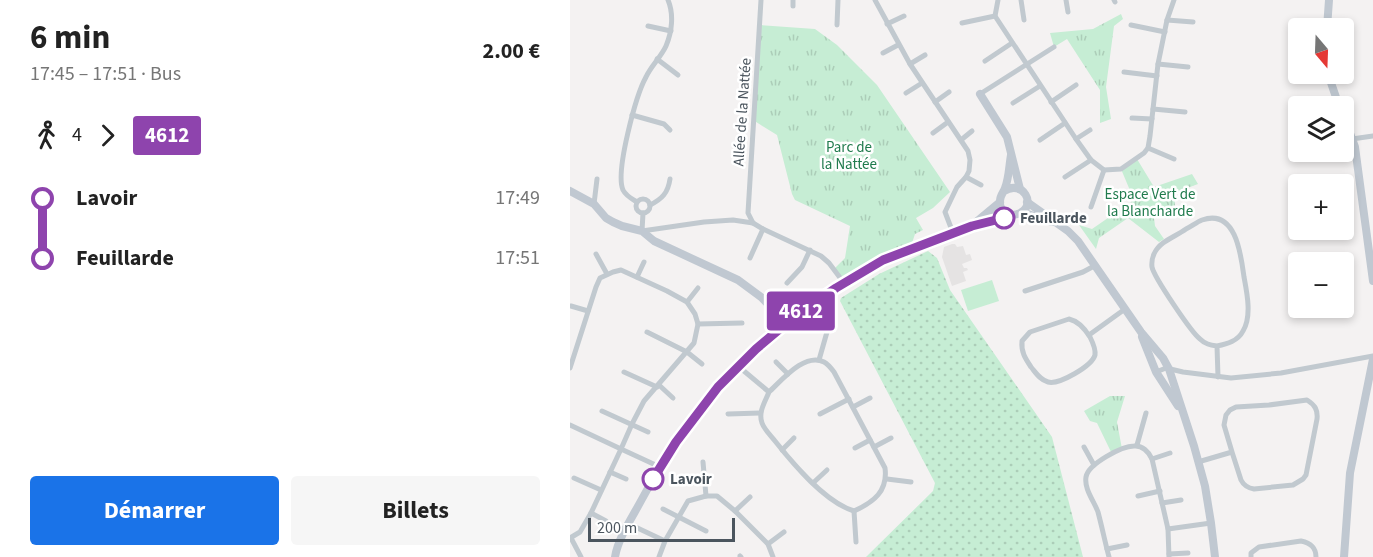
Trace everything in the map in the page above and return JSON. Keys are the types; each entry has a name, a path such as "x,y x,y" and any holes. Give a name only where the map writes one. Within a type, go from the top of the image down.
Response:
{"street":[{"path":"637,202 623,190 621,181 624,158 632,115 639,93 646,76 666,46 671,31 668,0"},
{"name":"Allée de la Nattée","path":"753,224 748,213 748,206 761,0"},
{"path":"837,25 838,0"},
{"path":"875,0 898,45 968,151 969,171 945,212 953,233"},
{"path":"998,0 995,16 1076,139 1091,160 1104,170 1122,169 1148,148 1158,64 1173,0"},
{"path":"1021,0 1023,20"},
{"path":"1066,0 1068,12"},
{"path":"1328,18 1329,0"},
{"path":"887,24 904,15"},
{"path":"962,23 995,16"},
{"path":"1167,20 1192,22"},
{"path":"1131,25 1165,32"},
{"path":"648,26 671,31"},
{"path":"986,61 1012,43"},
{"path":"883,53 898,45"},
{"path":"1020,189 1007,137 980,94 1054,47"},
{"path":"910,64 925,55"},
{"path":"657,59 678,75"},
{"path":"1158,64 1188,67"},
{"path":"1124,72 1156,76"},
{"path":"906,93 922,83"},
{"path":"1051,102 1076,85"},
{"path":"1013,103 1040,86"},
{"path":"935,102 949,92"},
{"path":"1153,109 1185,112"},
{"path":"632,115 664,124 670,130"},
{"path":"1132,118 1152,119"},
{"path":"933,133 948,122"},
{"path":"1040,140 1065,123"},
{"path":"1076,139 1090,130"},
{"path":"961,140 972,131"},
{"path":"1354,139 1373,136"},
{"path":"1354,144 1373,280"},
{"path":"1148,148 1174,159"},
{"path":"1004,191 1012,187 1026,194 1027,206 1022,212 1014,215 1006,213 1001,206 1011,155"},
{"path":"1065,177 1091,160"},
{"path":"1091,207 1104,170"},
{"path":"966,177 981,185"},
{"path":"594,204 597,179"},
{"path":"643,213 664,195 669,188 670,179"},
{"path":"570,191 594,204 613,222 642,231 733,220 753,224 821,256 844,283"},
{"path":"637,202 645,199 650,205"},
{"path":"637,202 637,209 643,213"},
{"path":"1027,202 1061,225 1078,241 1096,265 1140,333 1156,372 1183,412"},
{"path":"615,557 616,550 629,524 676,442 708,399 738,366 785,323 812,303 883,260 972,226 1001,206"},
{"path":"1022,212 1061,225"},
{"path":"642,231 643,213"},
{"path":"1210,219 1224,222 1236,238 1242,263 1247,308 1247,321 1241,334 1234,340 1217,346 1204,343 1198,338 1157,278 1152,264 1153,257 1162,244 1198,222 1210,219"},
{"path":"750,258 763,229"},
{"path":"642,231 654,241 738,280 761,297 785,323"},
{"path":"787,283 802,267 810,250"},
{"path":"596,254 608,274"},
{"path":"637,277 644,262"},
{"path":"1025,291 1083,272 1096,265"},
{"path":"570,369 572,355 600,278 608,274 621,270 637,277 687,302 695,314 698,324 694,343 645,401 591,513 580,532 570,538 581,557"},
{"path":"687,302 698,288"},
{"path":"571,306 588,311"},
{"path":"1089,335 1125,309"},
{"path":"1064,320 1075,320 1089,335 1095,352 1093,360 1057,382 1042,380 1023,354 1022,341 1030,332 1064,320"},
{"path":"698,324 742,323"},
{"path":"819,360 829,326"},
{"path":"647,332 687,352 702,364"},
{"path":"1140,333 1163,358 1169,369 1205,486 1215,557"},
{"path":"1217,346 1218,377"},
{"path":"1156,372 1166,368 1231,378 1281,373 1373,358 1350,473 1344,557"},
{"path":"811,359 819,360 826,362 834,372 885,468 887,479 883,490 867,505 854,511 843,508 800,471 762,425 760,413 769,392 796,366 811,359"},
{"path":"776,362 788,374"},
{"path":"738,366 769,392"},
{"path":"624,372 658,386 673,398"},
{"path":"1173,381 1183,372"},
{"path":"853,407 870,398"},
{"path":"820,414 849,399"},
{"path":"1301,399 1307,400 1316,408 1317,419 1306,475 1299,483 1249,488 1241,480 1232,452 1224,425 1226,415 1230,410 1236,407 1269,405 1301,399"},
{"path":"602,411 648,432"},
{"path":"728,414 760,413"},
{"path":"1137,446 1146,413"},
{"path":"570,424 660,467"},
{"path":"782,450 794,438"},
{"path":"874,447 891,438"},
{"path":"855,448 870,440"},
{"path":"1109,557 1098,512 1086,482 1087,472 1094,465 1118,451 1137,446 1145,450 1152,459 1168,529 1169,555 1188,553"},
{"path":"1084,447 1094,465"},
{"path":"1198,462 1232,452"},
{"path":"1152,459 1170,453"},
{"path":"703,462 706,496"},
{"path":"813,483 827,470"},
{"path":"610,472 626,479"},
{"path":"574,478 601,490"},
{"path":"887,479 911,482"},
{"path":"1138,496 1160,491"},
{"path":"659,557 665,541 688,501 706,496 717,496 768,544 774,557"},
{"path":"735,511 750,497"},
{"path":"1162,503 1181,500"},
{"path":"663,509 706,531"},
{"path":"854,511 856,542"},
{"path":"591,513 606,520"},
{"path":"1168,529 1211,523"},
{"path":"629,524 665,541"},
{"path":"768,544 783,532"},
{"path":"1251,557 1255,549 1259,547 1301,541 1312,545 1316,557"},
{"path":"1107,549 1127,545"}],"shaded area":[{"path":"952,244 957,247 963,246 966,255 970,254 972,260 962,264 968,270 963,272 966,281 952,286 942,257 944,247"}],"green space":[{"path":"1121,14 1123,19 1114,26 1106,87 1111,119 1100,123 1100,90 1067,39 1054,47 1050,33 1093,29"},
{"name":"Parc de la Nattée","path":"760,25 815,29 837,45 877,85 950,192 933,208 916,218 923,230 915,234 910,249 844,283 834,269 845,258 850,226 795,200 777,135 753,120"},
{"name":"Espace Vert de la Blancharde","path":"1137,159 1154,187 1192,174 1198,184 1174,193 1176,217 1154,218 1155,226 1164,239 1159,242 1128,218 1099,238 1096,249 1079,225 1092,229 1134,200 1121,169"},
{"path":"928,251 937,258 950,290 1052,437 1083,557 866,557 933,491 935,483 840,301 841,298 879,274"},
{"path":"992,280 999,301 968,311 961,290"},
{"path":"1110,396 1125,396 1117,422 1122,449 1112,454 1097,423 1090,421 1084,411"}],"bus line":[{"name":"4612","path":"653,479 676,442 718,387 756,349 795,316 883,260 972,226 1004,218"}],"place":[{"name":"Feuillarde","path":"1004,218"},
{"name":"Lavoir","path":"653,479"}]}
